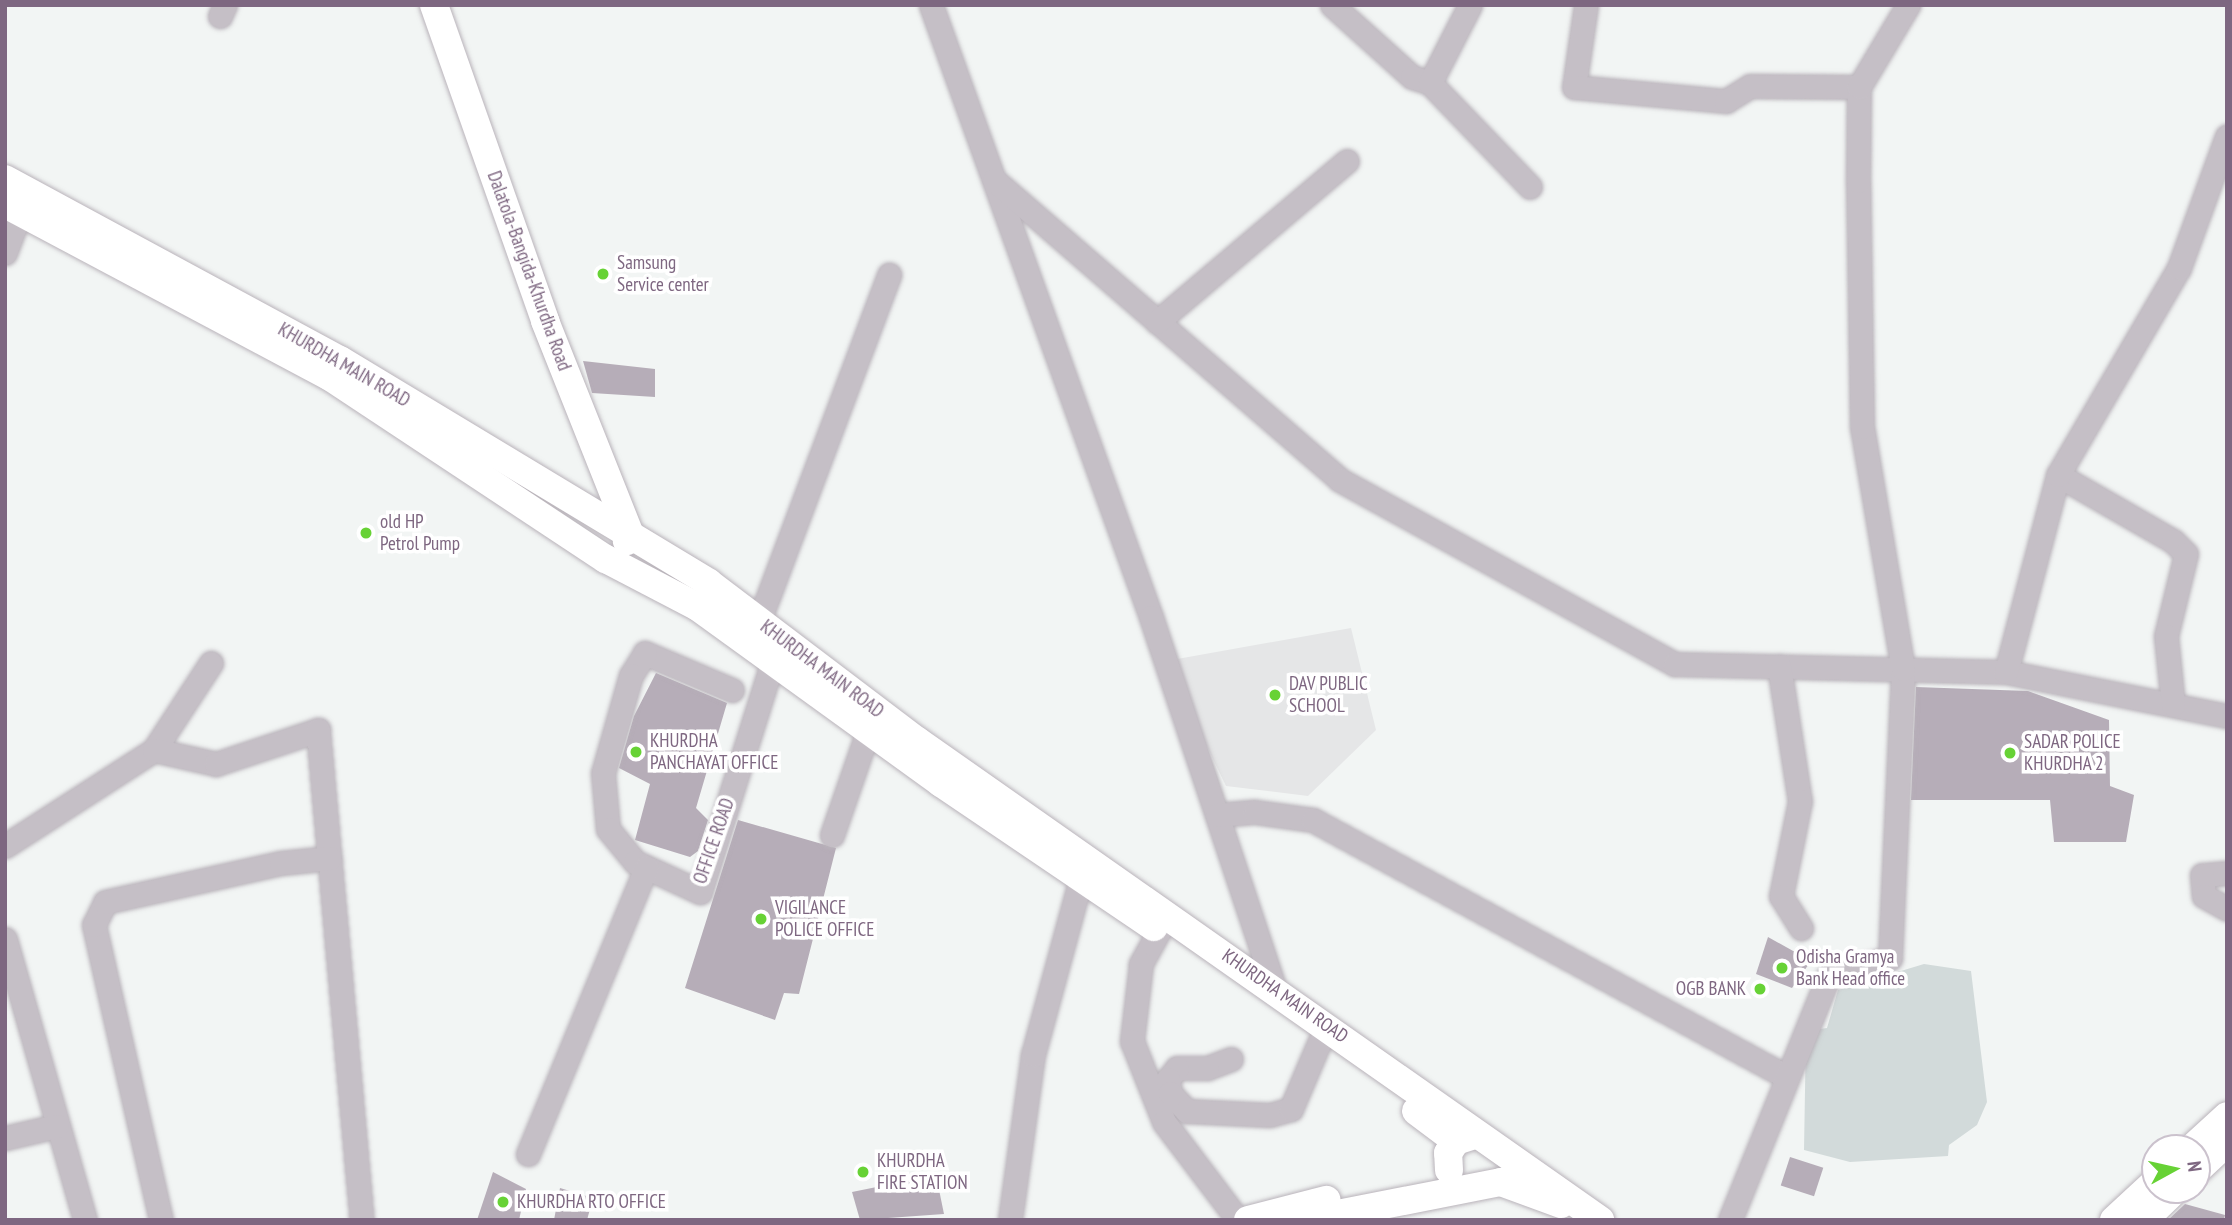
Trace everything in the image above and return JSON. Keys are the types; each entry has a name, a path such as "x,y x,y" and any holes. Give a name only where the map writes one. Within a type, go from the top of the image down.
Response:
{"main road":[{"name":"Dalatola-Bangida-Khurdha Road","path":"434,5 545,321 630,535"},
{"name":"KHURDHA MAIN ROAD","path":"5,179 340,360 630,535 759,621 928,748 1275,989 1482,1143"},
{"name":"KHURDHA MAIN ROAD","path":"13,208 330,376 616,565 698,607 868,731 1320,1043 1597,1218"},
{"path":"616,565 630,535"},
{"path":"2207,1134 2227,1116"},
{"path":"2211,1157 2227,1142"},
{"path":"1458,1177 1448,1153 1482,1143 1501,1182"},
{"path":"1307,1220 1458,1177"},
{"path":"1248,1220 1458,1177 1501,1182 1597,1218"},
{"path":"2114,1220 2141,1195"},
{"path":"2144,1220 2161,1204"}],"street":[{"path":"931,5 1217,815 1275,989"},
{"path":"1332,5 1412,77 1430,83 1530,187"},
{"path":"1430,83 1470,5"},
{"path":"1586,5 1574,87 1726,101 1750,86 1860,87"},
{"path":"1730,1220 1828,977 1889,958 1903,669 1862,427 1860,87 1908,5"},
{"path":"2006,671 2058,475 2179,268 2227,136"},
{"path":"1157,321 1347,161"},
{"path":"993,180 1340,480 1675,664 2006,671 2227,716"},
{"path":"5,253 13,208"},
{"path":"759,621 889,275"},
{"path":"2058,475 2173,541 2186,555 2166,636 2173,705"},
{"name":"OFFICE ROAD","path":"732,690 645,653 631,675 603,774 608,829 635,862 700,892 773,662"},
{"path":"5,846 154,750 211,663"},
{"path":"1779,666 1800,801 1782,896 1801,928"},
{"path":"154,750 216,764 318,730 362,1220"},
{"path":"832,835 868,731"},
{"path":"1217,815 1255,813 1313,820 1787,1077"},
{"path":"161,1220 94,925 105,902 281,863 330,858"},
{"path":"528,1154 646,867"},
{"path":"2227,873 2202,874 2204,896 2227,909"},
{"path":"1010,1220 1033,1055 1081,878"},
{"path":"1159,931 1141,964 1132,1041 1164,1122 1238,1220"},
{"path":"5,939 10,972 85,1220"},
{"path":"1231,1059 1208,1068 1177,1068 1168,1079 1170,1093 1187,1111 1270,1115 1291,1109 1320,1043"},
{"path":"5,1138 57,1126"}],"shaded area":[{"name":"DAV PUBLIC SCHOOL","path":"1351,628 1376,730 1308,796 1226,786 1166,661"},
{"path":"1924,964 1971,971 1987,1102 1977,1125 1949,1145 1948,1156 1850,1162 1804,1150 1806,1031 1827,1028 1838,990"}],"building":[{"path":"583,361 655,369 655,397 592,393"},
{"path":"656,673 727,703 696,808 708,820 698,851 690,857 635,840 650,784 619,768 634,716"},
{"name":"SADAR POLICE KHURDHA 2","path":"1916,687 2028,691 2109,720 2110,786 2134,795 2126,842 2054,842 2050,800 1911,800"},
{"name":"VIGILANCE POLICE OFFICE","path":"738,820 836,848 799,994 784,993 775,1020 685,988"},
{"name":"Odisha Gramya Bank Head office","path":"1768,937 1811,961 1792,988 1756,974"},
{"path":"1790,1157 1823,1168 1814,1196 1781,1186"},
{"name":"KHURDHA RTO OFFICE","path":"493,1172 526,1189 519,1220 477,1220"},
{"path":"936,1175 944,1214 860,1220 852,1192"},
{"name":"KHURDHA RTO OFFICE","path":"560,1188 593,1198 587,1220 554,1220"},
{"path":"2185,1204 2225,1215 2224,1220 2168,1220"}],"place":[{"name":"Samsung Service center","path":"603,274"},
{"name":"old HP Petrol Pump","path":"366,533"},
{"name":"DAV PUBLIC SCHOOL","path":"1275,695"},
{"name":"KHURDHA PANCHAYAT OFFICE","path":"636,752"},
{"name":"SADAR POLICE KHURDHA 2","path":"2010,753"},
{"name":"VIGILANCE POLICE OFFICE","path":"761,919"},
{"name":"Odisha Gramya Bank Head office","path":"1782,968"},
{"name":"OGB BANK","path":"1760,989"},
{"name":"KHURDHA FIRE STATION","path":"863,1172"},
{"name":"KHURDHA RTO OFFICE","path":"503,1202"}]}
